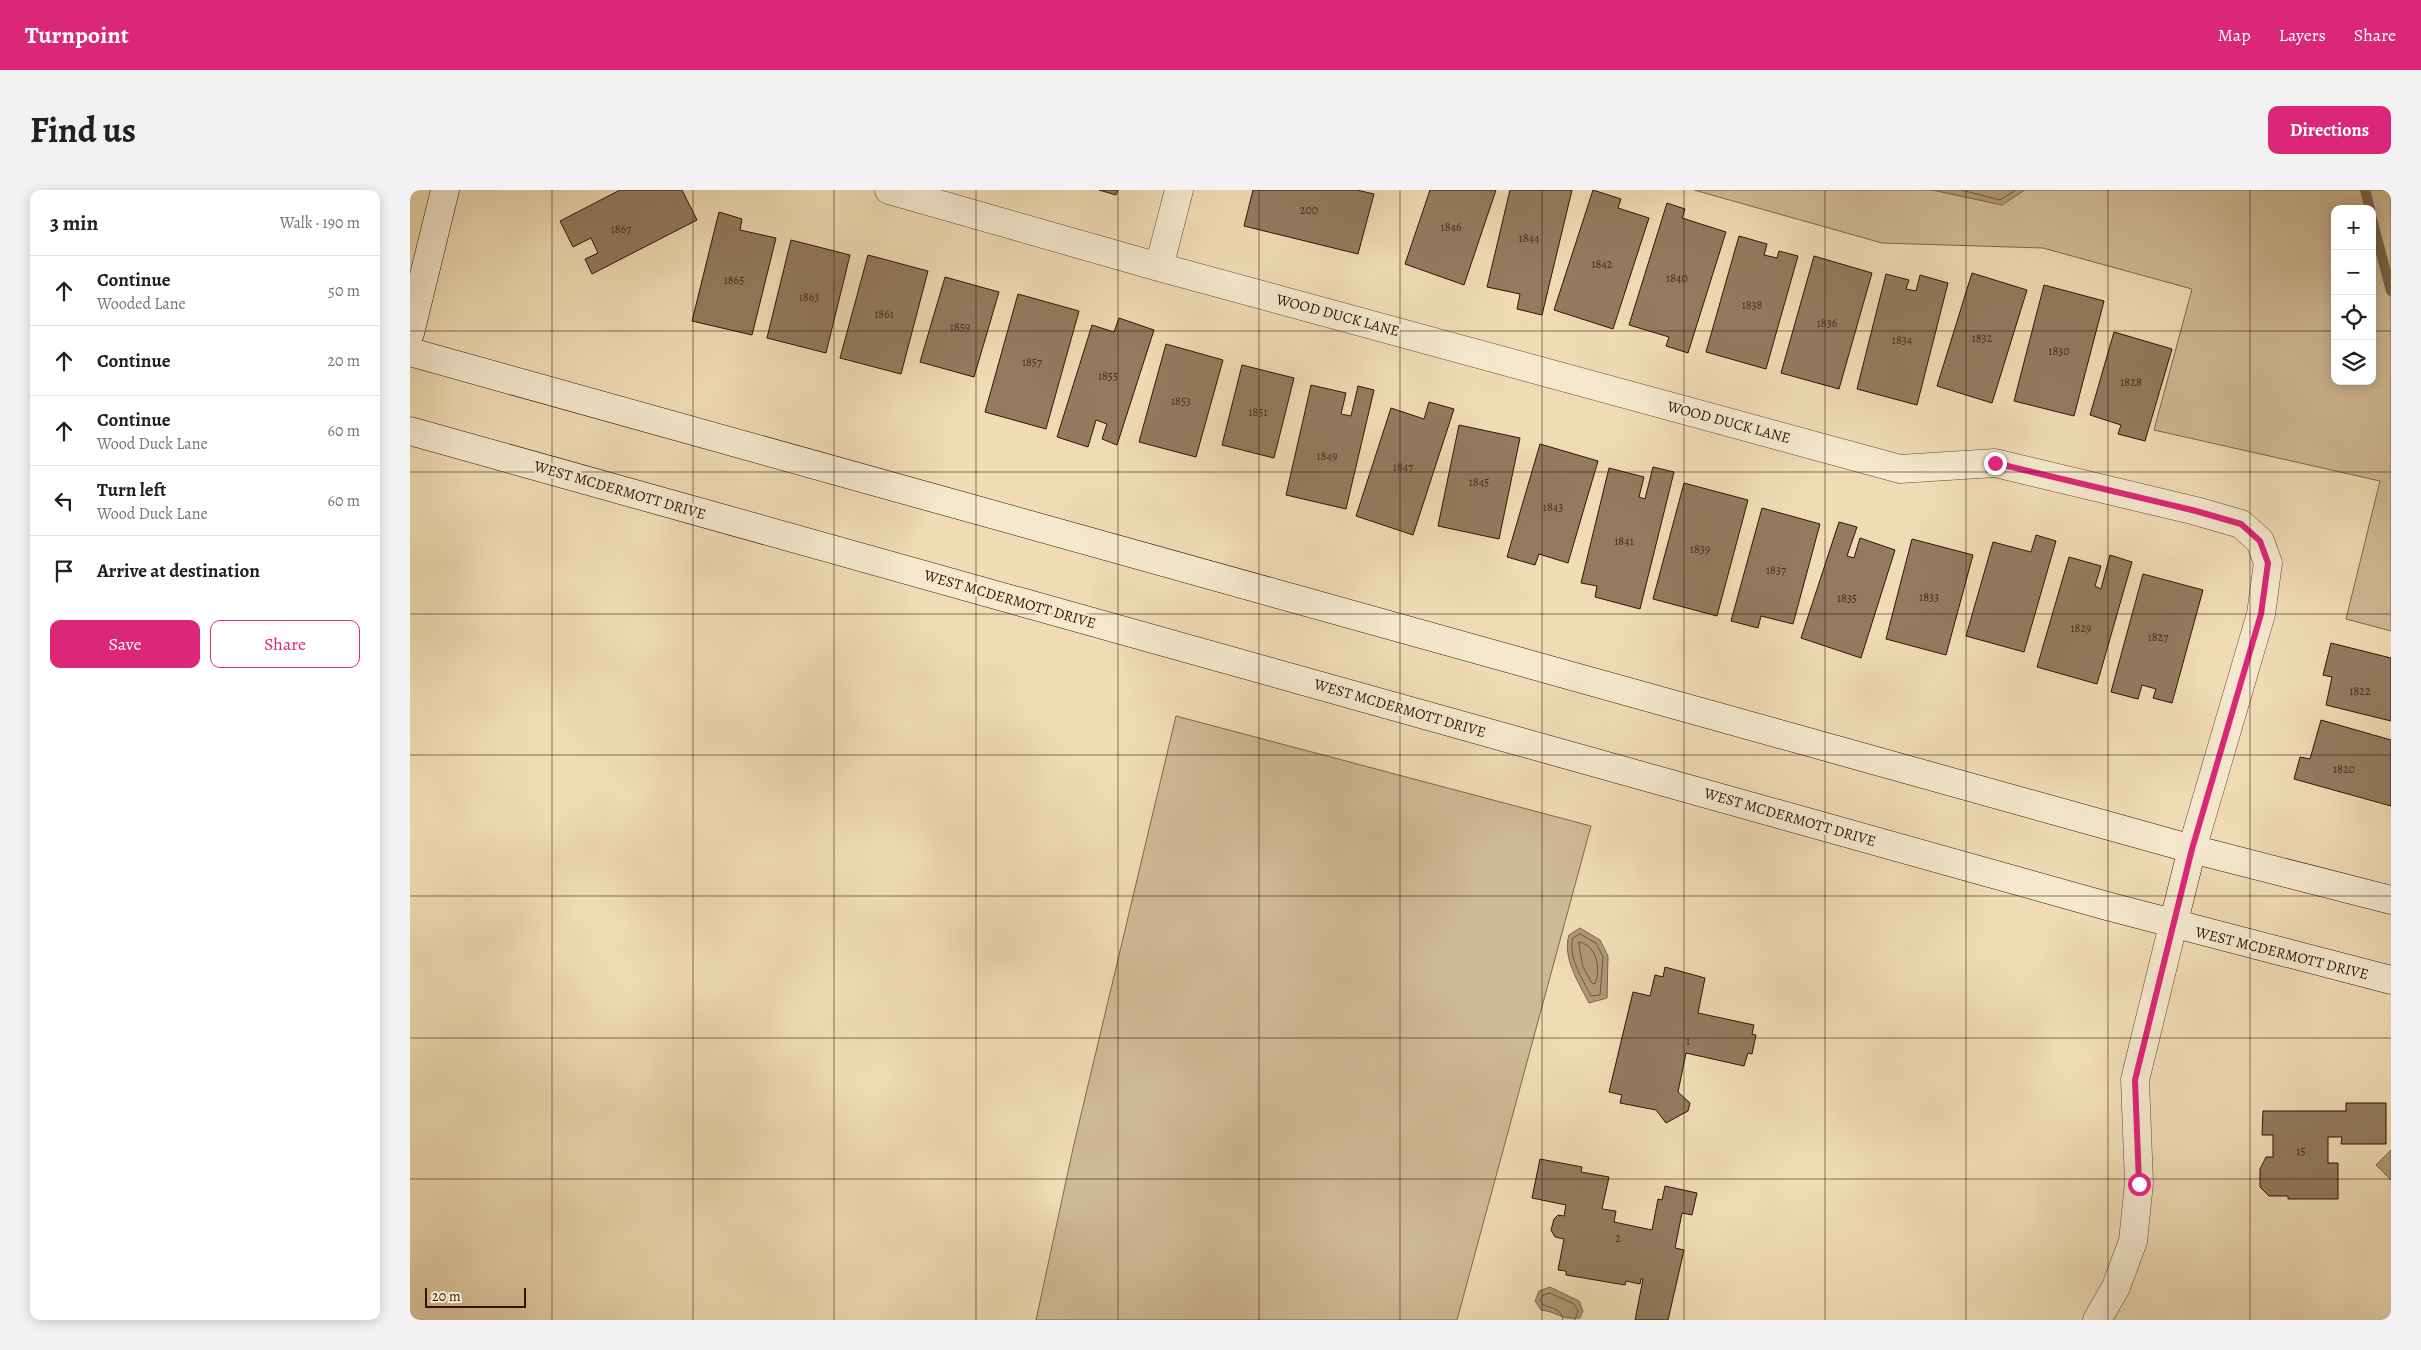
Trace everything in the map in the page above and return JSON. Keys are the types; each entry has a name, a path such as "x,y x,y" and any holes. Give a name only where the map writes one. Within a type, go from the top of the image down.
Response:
{"main road":[{"path":"410,333 445,190"},
{"name":"WOOD DUCK LANE","path":"889,190 1900,469 1995,463 2196,511 2241,524 2260,541 2268,563 2261,614 2192,849 2135,1080 2139,1184 2134,1241 2116,1287 2097,1320"},
{"path":"1159,266 1180,190"},
{"path":"410,352 2192,849 2391,900"},
{"name":"WEST MCDERMOTT DRIVE","path":"410,431 2173,925 2391,980"}],"shaded area":[{"path":"1694,190 2391,190 2391,631 2346,619 2380,481 2154,430 2192,289 2043,248 1882,243"},
{"path":"1176,716 1591,826 1457,1320 1036,1320 1074,1144"}],"water":[{"path":"1932,190 2025,190 2002,205"},
{"path":"1580,928 1600,940 1608,956 1607,998 1589,1003 1576,979 1568,953 1569,935"},
{"path":"2391,1150 2391,1180 2376,1165"},
{"path":"1550,1287 1579,1301 1583,1311 1580,1318 1563,1317 1541,1310 1535,1301 1539,1291"}],"building":[{"path":"620,190 682,190 697,220 592,274 585,259 598,253 591,238 573,247 560,221"},
{"path":"1099,190 1118,190 1116,195"},
{"path":"1253,190 1357,190 1374,194 1358,254 1244,226"},
{"path":"1430,190 1496,190 1464,285 1405,264"},
{"path":"1510,190 1572,190 1542,315 1517,309 1520,294 1487,287"},
{"path":"1593,190 1621,199 1618,208 1649,218 1613,329 1554,310"},
{"path":"1667,203 1685,209 1682,218 1726,232 1688,353 1666,346 1669,337 1629,325"},
{"path":"719,212 742,219 740,230 776,238 752,335 692,321"},
{"path":"1739,236 1767,244 1764,255 1777,258 1779,251 1798,256 1766,369 1706,352"},
{"path":"791,240 850,255 826,353 767,338"},
{"path":"868,255 928,271 901,374 840,358"},
{"path":"1814,256 1872,273 1839,389 1781,373"},
{"path":"1972,273 2027,290 1992,403 1937,386"},
{"path":"1886,274 1909,280 1906,289 1916,291 1920,275 1948,283 1917,405 1857,389"},
{"path":"945,277 999,292 974,377 920,362"},
{"path":"2044,285 2104,301 2074,416 2014,401"},
{"path":"1018,294 1079,311 1046,429 985,412"},
{"path":"1119,318 1154,330 1117,445 1102,439 1107,424 1096,420 1088,447 1057,437 1092,325 1114,332"},
{"path":"2114,332 2172,349 2145,441 2118,434 2121,425 2090,415"},
{"path":"1166,344 1223,360 1196,457 1139,442"},
{"path":"1242,365 1294,378 1274,458 1222,445"},
{"path":"1311,385 1346,393 1341,414 1351,416 1358,386 1374,390 1346,509 1286,495"},
{"path":"1429,402 1454,409 1413,535 1356,516 1391,408 1424,419"},
{"path":"1459,425 1520,438 1499,539 1438,526"},
{"path":"1540,444 1598,461 1568,563 1539,554 1535,565 1507,557"},
{"path":"1653,467 1674,472 1640,609 1595,597 1597,586 1581,583 1609,468 1644,477 1639,497 1645,499"},
{"path":"1684,483 1748,500 1717,616 1653,599"},
{"path":"1762,508 1820,524 1793,624 1761,616 1758,628 1731,621"},
{"path":"1839,522 1857,527 1847,556 1854,558 1860,538 1895,550 1861,658 1801,638"},
{"path":"2036,535 2056,541 2024,652 1966,636 1993,542 2031,552"},
{"path":"1912,539 1973,555 1946,655 1886,639"},
{"path":"2110,555 2132,562 2097,684 2037,667 2069,557 2101,566 2095,586 2101,589"},
{"path":"2143,574 2203,590 2172,703 2153,698 2156,689 2142,685 2138,699 2111,692"},
{"path":"2331,643 2391,658 2391,721 2326,705 2332,677 2323,675"},
{"path":"2321,720 2391,740 2391,806 2294,779 2300,757 2310,759"},
{"path":"1665,967 1705,978 1698,1013 1754,1025 1752,1034 1756,1035 1752,1054 1748,1053 1744,1066 1686,1053 1678,1092 1690,1103 1688,1111 1666,1123 1656,1110 1620,1103 1622,1095 1609,1092 1633,992 1650,996 1655,975 1663,977"},
{"path":"2346,1103 2386,1103 2386,1144 2341,1144 2342,1137 2328,1137 2328,1163 2338,1163 2338,1199 2288,1199 2288,1196 2269,1196 2260,1187 2260,1169 2266,1157 2273,1157 2273,1135 2262,1135 2263,1111 2346,1111"},
{"path":"1540,1159 1582,1167 1581,1172 1609,1177 1602,1209 1616,1211 1614,1222 1652,1230 1658,1199 1662,1200 1665,1186 1697,1193 1692,1215 1682,1213 1675,1248 1684,1250 1668,1320 1635,1320 1643,1279 1641,1279 1640,1284 1626,1281 1625,1285 1566,1275 1566,1271 1558,1270 1564,1239 1555,1237 1551,1230 1554,1219 1558,1215 1564,1216 1566,1205 1532,1198"}],"waterway":[{"path":"2365,190 2369,205"},
{"path":"2376,234 2391,291"}],"route":[{"path":"1995,463 2196,511 2241,524 2260,541 2268,563 2261,614 2206,797 2135,1080 2139,1184"}]}
